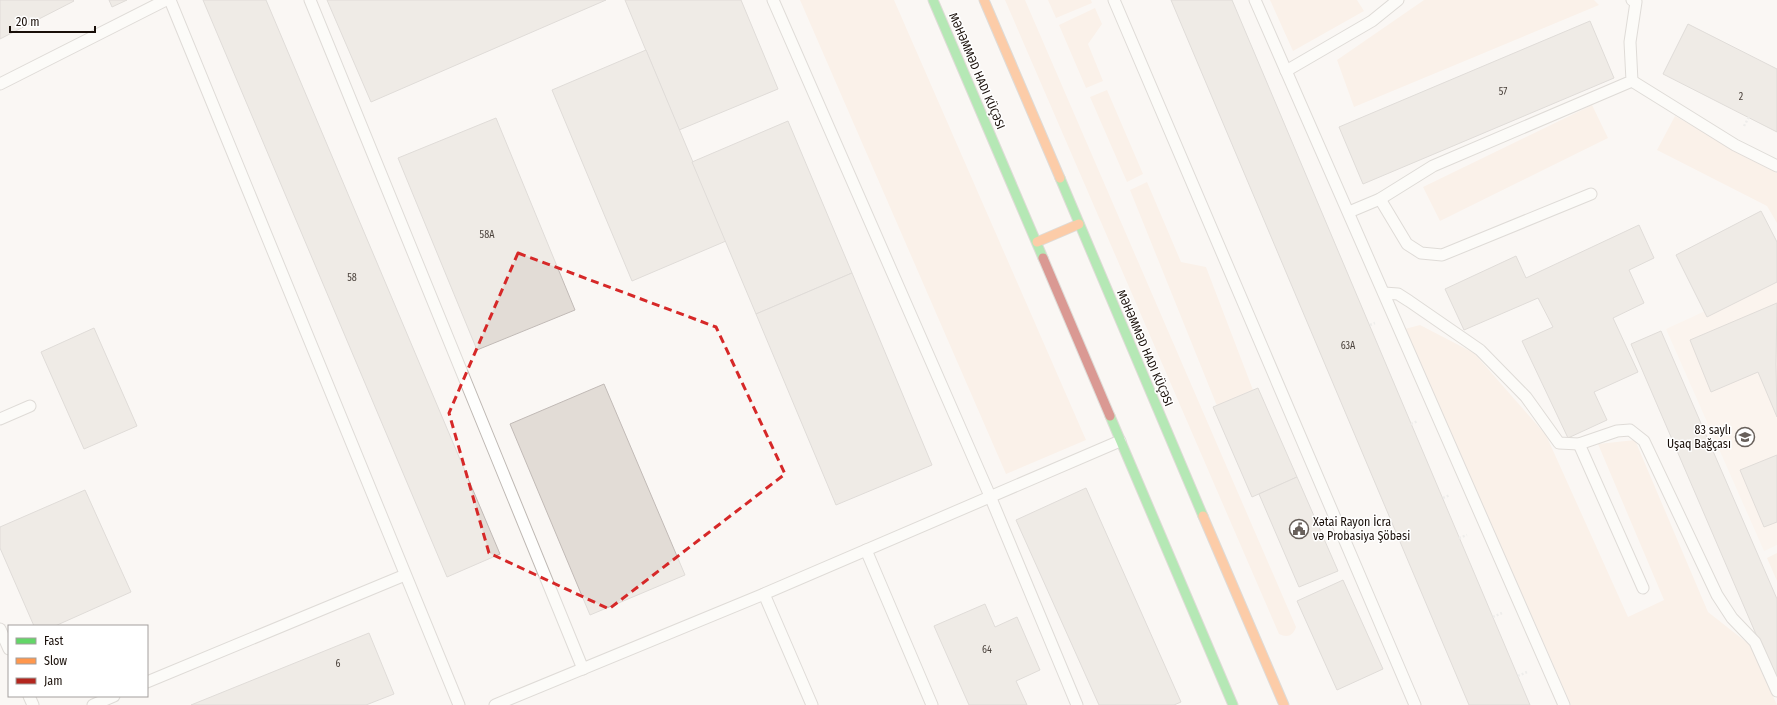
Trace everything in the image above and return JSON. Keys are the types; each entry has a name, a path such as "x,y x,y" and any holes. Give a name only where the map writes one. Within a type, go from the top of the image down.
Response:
{"street":[{"name":"MƏHƏMMƏD HADI KÜÇƏSI","path":"933,0 1037,242 1232,705"},
{"name":"MƏHƏMMƏD HADI KÜÇƏSI","path":"984,0 1284,705"},
{"path":"1037,242 1079,224"}],"lane":[{"path":"0,84 166,0"},
{"path":"170,0 459,705"},
{"path":"310,0 583,669"},
{"path":"774,0 990,496 1077,705"},
{"path":"1114,0 1414,705"},
{"path":"1255,0 1564,705"},
{"path":"1286,71 1372,21 1398,0"},
{"path":"1632,0 1636,2 1630,42 1632,81"},
{"path":"1349,212 1380,199 1433,166 1632,81"},
{"path":"1632,81 1735,144 1777,166"},
{"path":"1380,199 1407,244 1421,253 1442,255 1592,194"},
{"path":"1384,293 1398,294 1480,350 1526,397 1559,443 1579,444 1617,431 1630,430 1644,440 1717,594 1732,618 1755,642 1777,691"},
{"path":"0,419 30,406"},
{"path":"495,705 764,594 1120,441"},
{"path":"1579,444 1643,588"},
{"path":"866,550 932,705"},
{"path":"148,682 405,575"},
{"path":"764,594 812,705"},
{"path":"0,629 5,646"},
{"path":"93,705 112,697"}],"highlighted area":[{"path":"518,253 716,327 785,474 609,609 489,553 449,413"}],"shaded area":[{"path":"800,0 894,0 1086,440 1006,474"},
{"path":"1005,0 1025,0 1296,627 1291,634 1287,636 1279,634"},
{"path":"1048,0 1091,0 1092,3 1056,18"},
{"path":"1270,0 1357,0 1364,11 1293,51"},
{"path":"1424,0 1594,0 1599,5 1354,107 1337,60"},
{"path":"1095,8 1102,24 1088,44 1103,81 1086,88 1059,25"},
{"path":"1107,90 1143,174 1127,182 1090,97"},
{"path":"1592,105 1608,138 1440,221 1423,187"},
{"path":"1675,116 1777,173 1777,223 1767,206 1657,150"},
{"path":"1147,182 1181,262 1206,267 1253,390 1217,406 1130,190"},
{"name":"83 saylı Uşaq Bağçası","path":"1777,278 1777,545 1764,551 1666,329"},
{"path":"1420,325 1474,353 1546,435 1628,617 1664,600 1598,444 1635,440 1708,612 1750,645 1777,705 1571,705 1405,329"},
{"path":"1777,553 1777,581 1767,558"}],"building":[{"path":"0,0 73,0 74,1 0,39"},
{"path":"109,0 127,0 112,7"},
{"path":"203,0 266,0 500,554 447,577"},
{"path":"327,0 606,0 371,102"},
{"path":"625,0 741,0 778,89 679,130"},
{"path":"1171,0 1232,0 1530,705 1469,705"},
{"path":"1590,21 1614,78 1363,184 1339,127"},
{"path":"1688,24 1777,69 1777,132 1663,74"},
{"path":"646,50 726,241 632,281 552,90"},
{"path":"496,118 575,310 477,350 398,158"},
{"path":"788,121 852,273 756,314 692,162"},
{"path":"1761,211 1777,242 1777,282 1707,317 1676,255"},
{"path":"1639,225 1654,258 1629,270 1644,303 1613,318 1638,372 1594,392 1607,420 1568,438 1522,341 1553,327 1538,298 1464,330 1445,289 1516,256 1526,278"},
{"path":"852,273 932,465 836,505 756,314"},
{"path":"1777,303 1777,417 1758,372 1711,392 1690,340"},
{"path":"94,328 137,426 84,449 41,352"},
{"path":"1661,331 1777,599 1777,683 1631,344"},
{"path":"604,384 685,575 590,615 510,424"},
{"path":"1258,388 1297,477 1252,497 1213,407"},
{"path":"1777,455 1777,522 1764,527 1740,470"},
{"path":"1297,477 1338,571 1299,587 1259,494"},
{"path":"1086,488 1181,702 1174,705 1099,705 1016,520"},
{"path":"85,490 131,592 57,625 34,625 0,548 0,527"},
{"path":"1343,580 1383,669 1337,690 1297,601"},
{"path":"985,604 995,627 1017,617 1040,670 1016,681 1027,705 969,705 934,626"},
{"path":"369,633 394,694 366,705 191,705"}],"traffic: fast":[{"path":"933,0 1043,258"},
{"path":"1060,178 1203,516"},
{"path":"1110,416 1233,705"}],"traffic: slow":[{"path":"984,0 1060,178"},
{"path":"1037,242 1079,224"},
{"path":"1203,516 1284,705"}],"traffic: jam":[{"path":"1043,258 1110,416"}],"place":[{"name":"83 saylı Uşaq Bağçası","path":"1745,437"},
{"name":"Xətai Rayon İcra və Probasiya Şöbəsi","path":"1299,529"}]}
